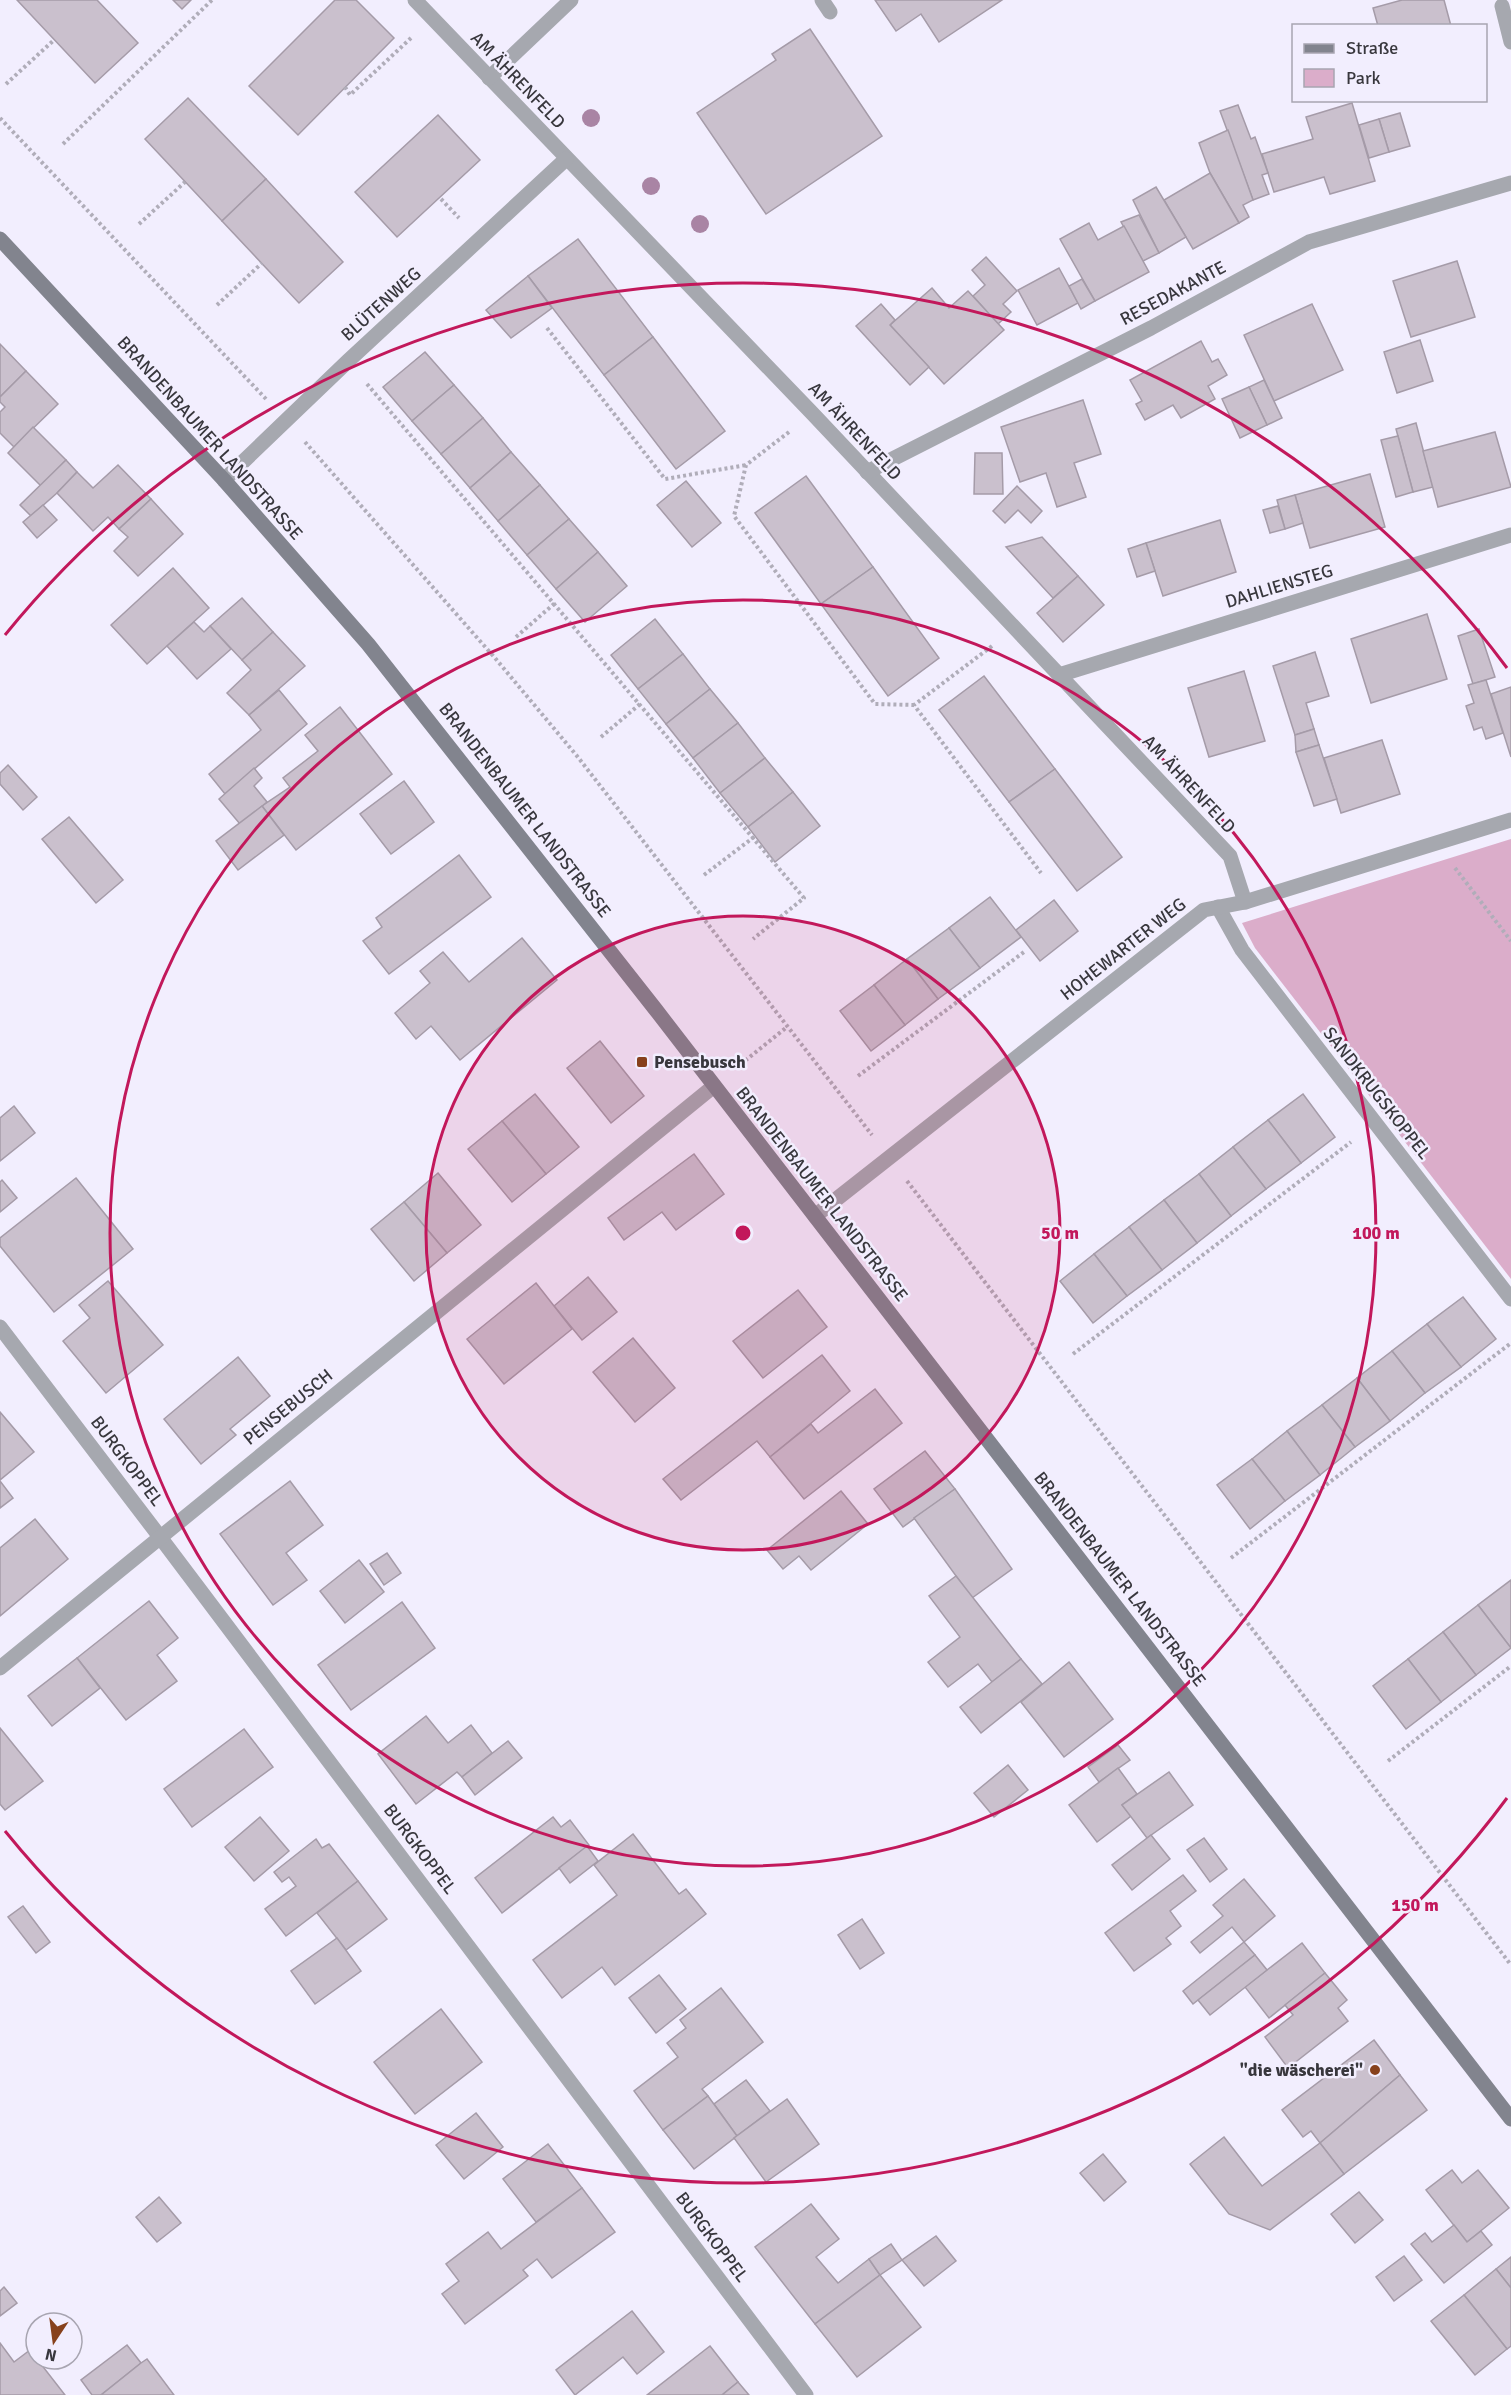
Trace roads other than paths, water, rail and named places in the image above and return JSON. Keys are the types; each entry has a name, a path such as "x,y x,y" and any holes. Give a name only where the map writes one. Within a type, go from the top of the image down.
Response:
{"main road":[{"name":"BRANDENBAUMER LANDSTRASSE","path":"0,239 224,480 368,644 613,955 1511,2119"}],"street":[{"name":"AM ÄHRENFELD","path":"415,0 812,413 1230,855 1245,902"},
{"path":"489,78 571,0"},
{"path":"1502,6 1511,42"},
{"name":"BLÜTENWEG","path":"224,480 348,361 566,159"},
{"name":"RESEDAKANTE","path":"867,472 1151,328 1309,242 1511,183"},
{"name":"DAHLIENSTEG","path":"1059,675 1511,534"},
{"name":"HOHEWARTER WEG","path":"815,1216 1204,910 1245,902 1511,820"},
{"name":"SANDKRUGSKOPPEL","path":"1218,907 1242,950 1511,1299"},
{"name":"PENSEBUSCH","path":"0,1668 714,1086"},
{"name":"BURGKOPPEL","path":"0,1327 806,2395"}],"place":[{"name":"Pensebusch","path":"642,1062"},
{"name":"\"die wäscherei\"","path":"1375,2070"}]}
